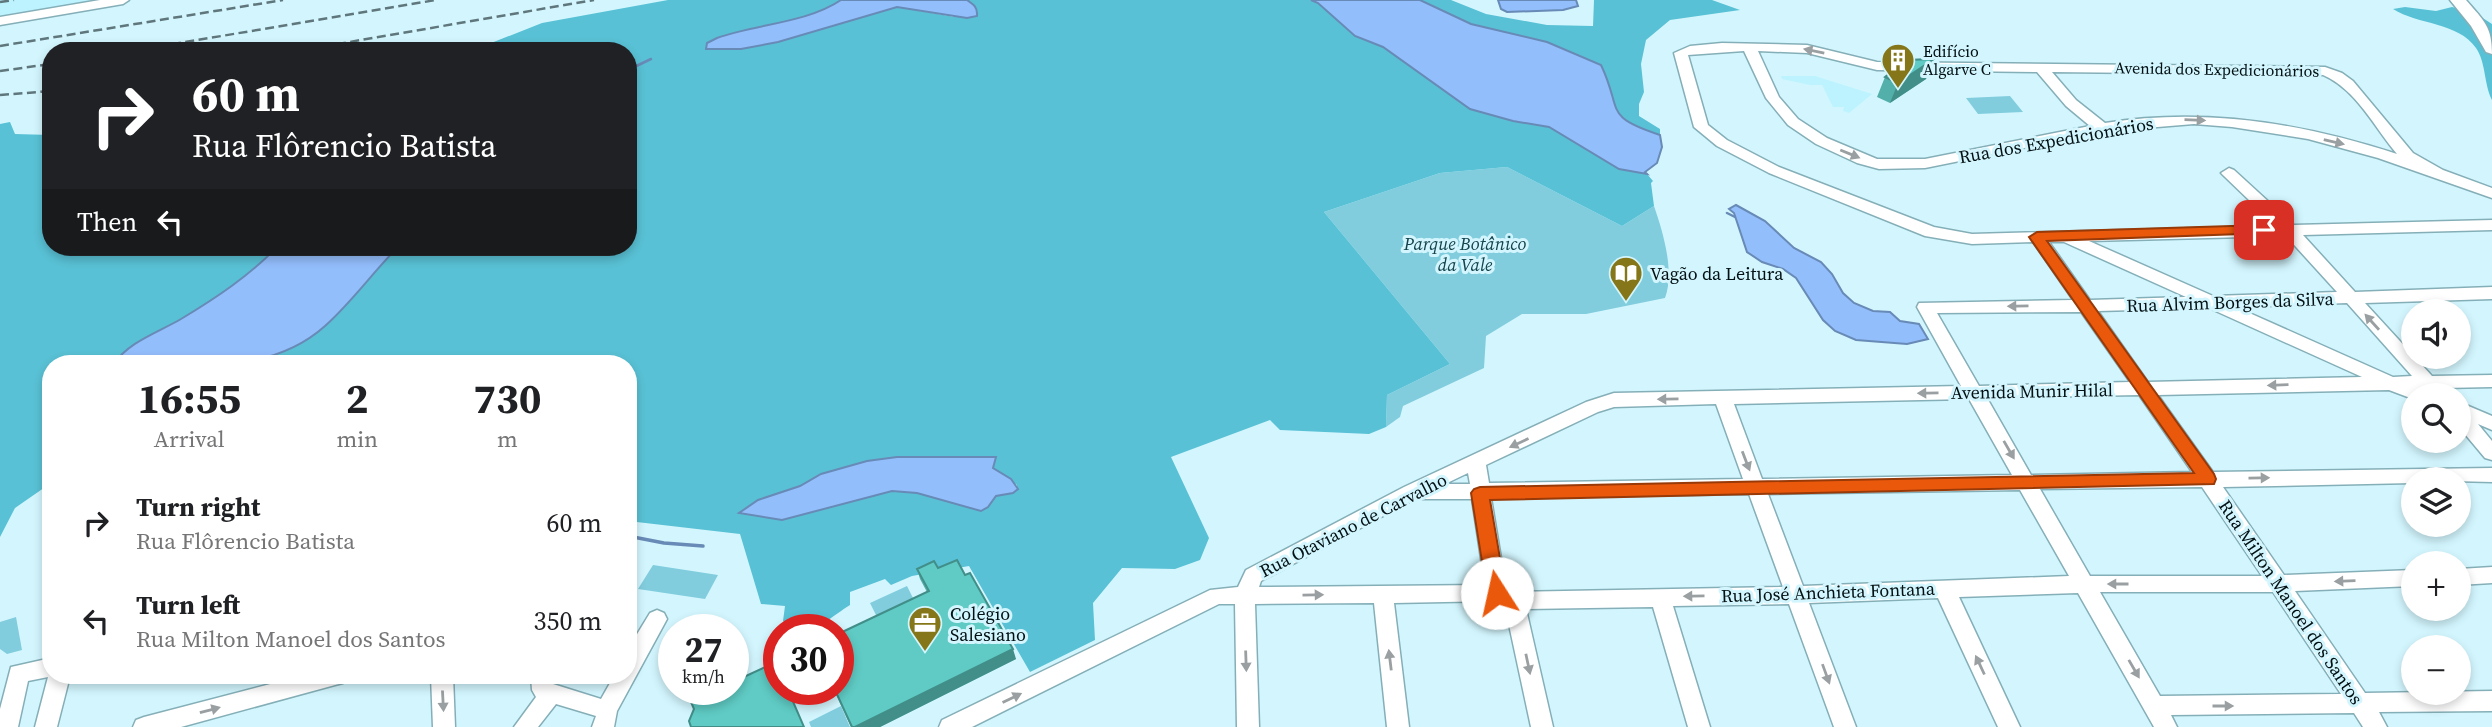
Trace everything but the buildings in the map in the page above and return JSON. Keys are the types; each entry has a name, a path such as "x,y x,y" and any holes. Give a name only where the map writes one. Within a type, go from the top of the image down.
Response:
{"main road":[{"path":"2458,0 2485,35 2492,49"},
{"path":"2478,0 2492,28"}],"street":[{"path":"0,21 123,0"},
{"name":"Avenida dos Expedicionários","path":"2037,237 1972,239 1931,232 1774,170 1722,144 1701,127 1681,53 1696,48 1807,49 1877,66 2039,66 2332,72 2340,76 2367,105 2404,153 2437,172"},
{"name":"Rua dos Expedicionários","path":"1750,48 1766,92 1791,122 1813,139 1884,165 1937,161 2104,129 2167,120 2224,122 2325,139 2437,172 2492,193"},
{"path":"2039,66 2071,103 2104,129"},
{"path":"2229,173 2289,229 2351,298 2420,383"},
{"path":"2037,237 2492,225"},
{"path":"2063,236 2388,382 2401,384"},
{"name":"Rua Milton Manoel dos Santos","path":"2037,237 2279,583 2376,727"},
{"name":"Rua Alvim Borges da Silva","path":"1975,392 1925,307 2212,303 2492,293"},
{"path":"2471,384 2492,381"},
{"name":"Avenida Munir Hilal","path":"1614,400 2145,390 2388,382"},
{"path":"1975,392 2166,727"},
{"path":"1722,397 1845,727"},
{"name":"Rua Otaviano de Carvalho","path":"950,727 1217,596 1245,595 1253,576 1411,492 1592,407 1614,400"},
{"path":"2471,414 2492,423"},
{"path":"2471,429 2492,453"},
{"path":"1476,463 1480,493 1505,597 1542,727"},
{"path":"1411,492 2492,475"},
{"path":"2471,576 2492,575"},
{"name":"Rua José Anchieta Fontana","path":"1245,595 1660,597 1796,595 2085,584 2279,583 2401,578"},
{"path":"1944,588 2009,727"},
{"path":"1383,594 1398,727"},
{"path":"1245,595 1248,727"},
{"path":"1660,597 1699,727"},
{"path":"637,653 657,619"},
{"path":"6,727 9,677 42,669"},
{"path":"46,727 57,684"},
{"path":"144,727 305,684"},
{"path":"442,684 444,727"},
{"path":"526,727 547,685 604,718 621,684"},
{"path":"2155,706 2492,701"}],"shaded area":[{"path":"0,0 105,0 0,17"},
{"path":"668,0 841,0 813,14 717,38 741,49 778,42 897,7 955,17 975,6 967,0 1311,0 1318,3 1355,36 1383,47 1470,109 1513,121 1549,127 1619,169 1647,174 1653,181 1654,206 1622,226 1507,167 1440,173 1324,212 1450,364 1387,395 1386,427 1369,434 1280,430 1270,420 1171,457 1209,538 1200,560 1175,569 1122,568 1093,603 1095,640 1030,672 969,566 912,576 891,585 885,579 850,592 850,605 837,614 784,614 785,606 761,604 740,534 637,522 637,355 273,355 314,333 348,302 390,256 637,256 637,42 494,42 542,23","holes":["897,457 995,457 993,468 1017,485 1017,490 996,496 981,511 917,493 892,491 782,520 740,512 754,503 800,486 821,474 867,461"]},
{"path":"841,0 967,0 976,8 977,16 967,18 897,7 778,42 741,49 706,49 707,43 717,38 813,14"},
{"path":"1311,0 1420,0 1471,24 1547,42 1601,65 1622,117 1629,123 1660,135 1662,147 1657,163 1645,172 1647,174 1619,169 1549,127 1513,121 1470,109 1383,47 1355,36 1318,3"},
{"path":"1420,0 1451,0 1486,14 1547,25 1593,26 1594,0 1712,0 1740,10 1670,20 1646,40 1641,64 1644,92 1639,104 1639,116 1660,129 1660,135 1626,123 1614,106 1601,65 1547,42 1471,24"},
{"path":"1498,0 1576,0 1578,6 1563,10 1507,12 1501,9"},
{"path":"2405,7 2436,11 2452,7 2475,13 2492,24 2492,100 2476,48 2459,33 2393,9"},
{"path":"1781,76 1815,76 1872,94 1849,113 1843,111 1844,107 1833,107 1822,85 1782,79"},
{"path":"10,122 15,134 42,135 42,256 267,256 217,297 128,355 42,355 42,489 15,508 0,537 0,124"},
{"path":"1736,205 1765,221 1794,248 1821,262 1843,293 1854,303 1873,311 1890,312 1900,321 1919,324 1928,339 1907,344 1856,340 1835,331 1823,320 1796,278 1747,252 1734,213 1729,209"},
{"path":"268,256 390,256 325,326 302,343 278,354 121,355 207,303"},
{"path":"897,457 996,457 993,468 1011,479 1018,489 1013,493 996,496 988,507 981,511 917,493 892,491 782,520 739,513 758,500 800,486 821,474 867,461"}],"green space":[{"path":"2010,96 2023,112 1978,114 1966,98"},
{"name":"Parque Botânico da Vale","path":"1507,167 1622,226 1654,206 1668,264 1668,288 1665,298 1586,314 1522,314 1486,336 1484,368 1403,406 1400,417 1386,427 1387,395 1450,364 1324,212 1440,173"},
{"path":"653,565 718,575 705,599 638,589"},
{"path":"907,586 914,600 877,617 870,603"},
{"path":"16,617 22,650 7,654 0,649 0,622"},
{"path":"841,706 850,727 811,727 809,722"}],"waterway":[{"path":"637,66 651,59"},
{"path":"1727,213 1735,217"},
{"path":"637,538 703,546"}],"railway":[{"path":"0,2 14,0"},
{"path":"0,46 283,0"},
{"path":"186,42 436,0"},
{"path":"349,42 594,0"},
{"path":"0,71 42,65"},
{"path":"0,95 42,92"}],"place":[{"name":"Edifício Algarve C","path":"1898,90"},
{"name":"Vagão da Leitura","path":"1626,303"},
{"name":"Colégio Salesiano","path":"925,653"}],"route":[{"path":"1497,593 1480,493 2207,479 2037,237 2264,230"}]}
